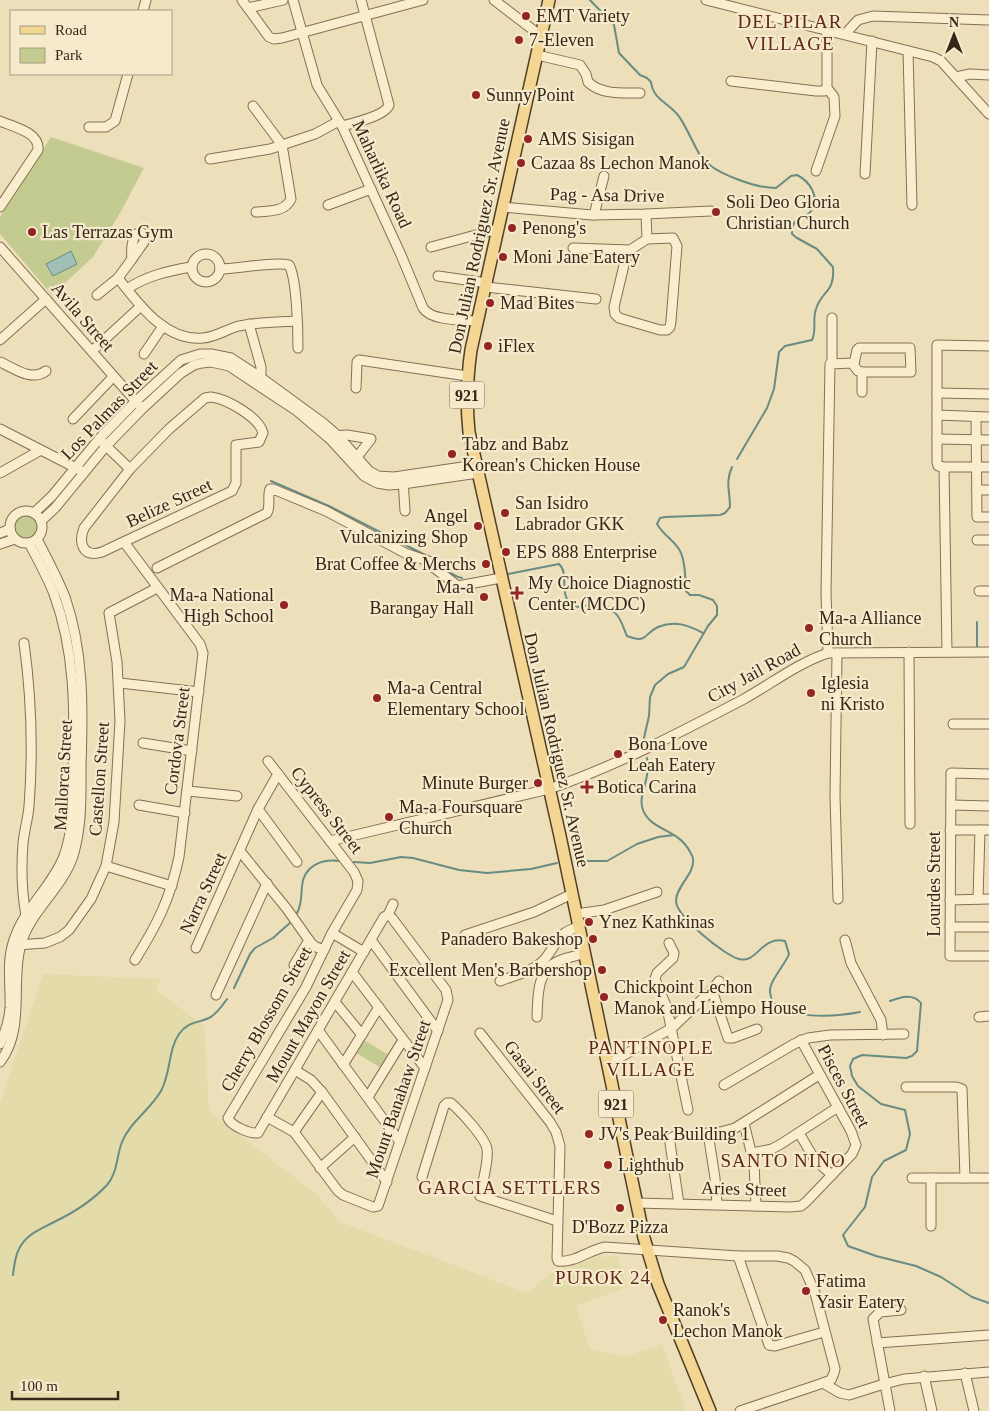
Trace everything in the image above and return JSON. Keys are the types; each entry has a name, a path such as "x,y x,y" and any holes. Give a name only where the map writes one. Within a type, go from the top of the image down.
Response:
{"main road":[{"name":"Don Julian Rodriguez Sr. Avenue","path":"549,0 478,322 468,376 467,416 477,469 572,894 647,1251 658,1284 710,1411"}],"street":[{"path":"242,0 266,33 272,38 282,38 423,0"},
{"path":"248,8 283,0"},
{"name":"Maharlika Road","path":"293,0 317,85 341,124 426,312 434,317 478,322"},
{"path":"210,159 282,146 341,124 382,113 388,109 389,105 361,0"},
{"path":"494,0 541,36"},
{"path":"706,0 921,53 937,59 989,114"},
{"path":"845,34 853,23 873,16 989,20"},
{"path":"816,171 835,116 834,97 827,88 827,30"},
{"path":"865,174 872,41"},
{"path":"908,51 912,204"},
{"path":"537,55 580,65 586,74 588,82 597,89 640,93"},
{"path":"956,78 970,74 989,76"},
{"path":"89,127 106,127 114,121 128,75"},
{"path":"731,81 816,92 824,91 827,88"},
{"path":"253,106 282,146 291,199 289,204 281,209 256,212"},
{"path":"0,122 31,135 36,139 38,150 0,207"},
{"path":"594,214 604,176"},
{"path":"328,205 371,189"},
{"name":"Pag - Asa Drive","path":"503,207 594,214 711,211"},
{"path":"646,214 647,239"},
{"path":"431,247 498,229"},
{"path":"673,238 677,243 670,327 666,330 660,330 620,318 615,314 614,307 625,261 630,250 647,239 673,238"},
{"name":"Avila Street","path":"0,247 142,409"},
{"path":"573,248 630,250"},
{"path":"209,254 218,260 220,270 213,280 204,282 193,276 191,267 195,258 200,255 209,254"},
{"path":"97,295 118,278 132,260"},
{"path":"220,270 282,264 289,265 292,272 298,348"},
{"path":"127,289 135,283 156,275 191,267"},
{"path":"438,276 487,285 596,299"},
{"path":"118,278 141,306 163,326 182,336 209,337 238,326 297,321"},
{"path":"2,334 46,299"},
{"path":"92,351 141,306"},
{"path":"832,318 826,593 833,653 838,899"},
{"path":"249,324 259,358 261,373 258,381"},
{"path":"144,354 163,326"},
{"path":"989,346 937,345 937,464 944,467 989,467"},
{"path":"859,348 910,348 911,372 862,372 854,364 856,350 859,348"},
{"name":"Los Palmas Street","path":"41,520 60,502 99,440 136,401 181,360 200,354 231,358 258,381"},
{"path":"356,388 357,362 359,360 468,376"},
{"path":"0,362 33,376 40,375 46,371"},
{"name":"Los Palmas Street","path":"34,513 181,373 194,365 211,362 229,366 302,406 355,461 364,476 376,483 389,485 403,480 477,469"},
{"path":"832,363 854,364"},
{"path":"862,372 862,392"},
{"path":"73,419 114,377"},
{"path":"937,393 989,394"},
{"name":"Belize Street","path":"211,396 228,402 256,421 263,433 259,442 236,445 236,483 232,491 124,542 102,552 92,554 84,549 81,538 88,522 130,469 169,429 205,398 211,396"},
{"path":"937,415 989,417"},
{"path":"976,417 977,517 989,517"},
{"path":"0,429 79,470"},
{"path":"333,437 347,435 371,440 355,461"},
{"path":"937,439 989,440"},
{"path":"99,440 130,469"},
{"path":"0,473 41,450"},
{"path":"944,467 947,652"},
{"path":"403,480 405,511"},
{"path":"157,568 267,513 269,508 268,492 270,489 273,489 320,508 405,552 431,562 433,567 458,586 501,578"},
{"path":"977,490 989,490"},
{"path":"24,510 34,513 41,520 42,528 33,541 19,542 15,539 10,529 12,519 24,510"},
{"path":"0,533 10,529"},
{"path":"0,544 15,539"},
{"path":"977,540 989,540"},
{"name":"Mallorca Street","path":"0,1044 8,1022 13,997 17,964 17,930 60,866 68,844 72,812 75,718 72,669 63,623 33,541"},
{"name":"Mallorca Street","path":"16,945 56,889 69,866 79,829 81,805 83,704 79,660 65,598 56,576 33,541"},
{"name":"Cordova Street","path":"124,542 202,648 203,658 180,857 172,886 156,925 135,960"},
{"name":"Castellon Street","path":"16,945 37,945 53,941 69,930 91,899 106,866 112,837 119,753 120,683 109,613 157,588"},
{"path":"979,591 989,591"},
{"path":"24,643 30,718 29,806 22,856 23,890 28,926"},
{"path":"909,652 910,824"},
{"name":"City Jail Road","path":"330,841 549,789 576,780 650,746 743,699 806,663 833,653 989,652"},
{"path":"120,683 199,692"},
{"path":"953,724 989,724"},
{"path":"143,743 192,751"},
{"name":"Cypress Street","path":"268,760 354,872 358,881"},
{"name":"Lourdes Street","path":"989,774 951,773 950,830 950,956 989,956"},
{"name":"Narra Street","path":"196,948 258,809 278,774"},
{"path":"188,791 237,796"},
{"path":"139,805 185,813"},
{"path":"951,805 989,806"},
{"path":"258,809 297,862"},
{"path":"950,830 984,830 978,899"},
{"path":"240,851 267,883 309,940 316,948 324,950"},
{"path":"106,866 172,886"},
{"name":"Cherry Blossom Street","path":"256,1133 231,1123 228,1120 231,1111 306,987 332,933 357,890 358,881"},
{"path":"216,995 267,883"},
{"path":"576,914 604,910 657,892"},
{"path":"466,935 534,912 572,894"},
{"path":"950,900 989,899"},
{"name":"Mount Mayon Street","path":"256,1133 268,1117 393,904"},
{"name":"Mount Banahaw Street","path":"320,1168 334,1187 343,1195 376,1207 380,1204 448,1000 446,990 388,915"},
{"path":"500,981 535,967 542,962 565,931 579,927"},
{"path":"950,927 989,927"},
{"path":"332,933 364,952"},
{"path":"294,965 309,940"},
{"path":"371,940 438,1031"},
{"path":"845,940 851,963 881,1020 883,1035"},
{"path":"669,943 674,953 673,958 657,973 655,979 666,1002 688,1110"},
{"path":"537,1017 538,985 547,970 559,960 584,953"},
{"path":"352,972 425,1068"},
{"path":"608,1064 672,1028 719,981"},
{"path":"712,990 728,1038 757,1029"},
{"path":"0,1002 13,997"},
{"name":"Mallorca Street","path":"0,1062 12,1037 14,1027 13,997"},
{"path":"335,1002 362,1035"},
{"path":"343,1065 379,1007"},
{"path":"318,1030 400,1142"},
{"name":"Gasai Street","path":"480,1033 556,1132 560,1146 557,1221 558,1261 568,1261 605,1247 647,1251"},
{"path":"724,1085 801,1040 819,1036 904,1034"},
{"path":"368,1097 403,1040"},
{"name":"Pisces Street","path":"801,1040 854,1136 856,1148"},
{"path":"295,1070 311,1080 322,1092 387,1182"},
{"path":"679,1204 670,1141 675,1136 734,1128 819,1075"},
{"path":"906,1087 956,1087 962,1089 965,1178"},
{"path":"294,1132 322,1092"},
{"path":"422,1177 444,1106 447,1103 451,1103 485,1144 487,1158 480,1196 557,1221"},
{"path":"752,1153 772,1149 838,1107"},
{"path":"268,1117 294,1132 320,1168 355,1138"},
{"path":"744,1122 752,1153 756,1206"},
{"path":"708,1133 717,1204"},
{"path":"799,1133 815,1160 832,1175"},
{"name":"Aries Street","path":"636,1203 801,1206 856,1148"},
{"path":"912,1178 989,1178"},
{"path":"930,1226 931,1178"},
{"path":"647,1251 738,1256 784,1256 801,1266 808,1274 835,1368 831,1380 740,1411"},
{"path":"738,1256 769,1345 775,1346 824,1332"},
{"path":"890,1411 873,1319 880,1312 901,1310"},
{"path":"877,1343 989,1335"},
{"path":"823,1383 840,1393 849,1395 884,1384 924,1376 989,1372"},
{"path":"965,1374 974,1411"},
{"path":"924,1376 932,1411"}],"shaded area":[{"path":"43,974 160,979 156,991 204,1025 209,1110 317,1195 340,1222 527,1293 553,1272 598,1257 617,1256 627,1287 576,1306 590,1349 624,1357 662,1344 686,1411 0,1411 0,1103"}],"green space":[{"path":"51,137 144,168 120,213 93,257 52,295 0,234 0,217"},
{"path":"26,516 36,523 37,527 30,537 26,538 16,531 15,527 22,517"},
{"path":"364,1040 390,1056 383,1069 356,1053"}],"water":[{"path":"71,251 77,264 53,276 46,264"}],"waterway":[{"path":"590,0 614,25 619,53 640,75 651,82 657,96 677,114 700,155 706,162 735,178 767,187 776,188 791,176 797,175 806,181 814,195 814,206 808,214 795,221 792,234 817,249 833,267 832,282 816,309 812,340 785,346 779,352 774,389 767,408 737,459"},
{"path":"644,738 649,716 650,697 655,685 668,674 684,667 708,626 717,615 717,606 713,600 699,595 690,595 686,591 682,555 678,547 657,524 660,518 665,517 720,515 725,513 730,507 728,482 732,467"},
{"path":"271,481 331,507 427,556 453,575 462,578"},
{"path":"508,574 559,564 564,572 565,592 568,601 578,607 597,604 605,606 619,617 627,636 642,639 658,627 670,624 687,626 703,633"},
{"path":"977,622 977,649"},
{"path":"647,758 647,775 642,799 643,810 652,822 685,844 693,858 691,870 679,890 676,901 678,908 684,916 723,951 739,959 751,957 771,942 777,940 785,941 789,954 770,988 774,1002 782,1009 794,1013 823,1016 860,1012"},
{"path":"577,861 607,861 637,844 658,837 674,835"},
{"path":"354,862 370,863 401,857 413,858 459,870 487,873 531,869 557,863"},
{"path":"297,913 301,903 303,879 310,868 321,862 340,861"},
{"path":"234,988 250,954 255,948 273,938 292,921"},
{"path":"890,1001 911,997 921,1003 917,1051 912,1056 906,1058 862,1055 853,1059 850,1066 852,1076 858,1086 881,1104 905,1110 910,1134 906,1150 884,1161 872,1177 865,1207 843,1235 848,1246 876,1256 916,1266 941,1277 972,1297 989,1303"},
{"path":"13,1275 17,1255 26,1239 82,1206 111,1180 122,1142 135,1122 161,1091 175,1040 182,1030 189,1025 212,1016 227,999"}],"place":[{"name":"EMT Variety","path":"526,16"},
{"name":"7-Eleven","path":"519,40"},
{"name":"Sunny Point","path":"476,95"},
{"name":"AMS Sisigan","path":"528,139"},
{"name":"Cazaa 8s Lechon Manok","path":"521,163"},
{"name":"Soli Deo Gloria Christian Church","path":"716,212"},
{"name":"Penong's","path":"512,228"},
{"name":"Las Terrazas Gym","path":"32,232"},
{"name":"Moni Jane Eatery","path":"503,257"},
{"name":"Mad Bites","path":"490,303"},
{"name":"iFlex","path":"488,346"},
{"name":"Tabz and Babz Korean's Chicken House","path":"452,454"},
{"name":"San Isidro Labrador GKK","path":"505,513"},
{"name":"Angel Vulcanizing Shop","path":"478,526"},
{"name":"EPS 888 Enterprise","path":"506,552"},
{"name":"Brat Coffee & Merchs","path":"486,564"},
{"name":"My Choice Diagnostic Center (MCDC)","path":"517,593"},
{"name":"Ma-a Barangay Hall","path":"484,597"},
{"name":"Ma-a National High School","path":"284,605"},
{"name":"Ma-a Alliance Church","path":"809,628"},
{"name":"Iglesia ni Kristo","path":"811,693"},
{"name":"Ma-a Central Elementary School","path":"377,698"},
{"name":"Bona Love Leah Eatery","path":"618,754"},
{"name":"Minute Burger","path":"538,783"},
{"name":"Botica Carina","path":"587,787"},
{"name":"Ma-a Foursquare Church","path":"389,817"},
{"name":"Ynez Kathkinas","path":"589,922"},
{"name":"Panadero Bakeshop","path":"593,939"},
{"name":"Excellent Men's Barbershop","path":"602,970"},
{"name":"Chickpoint Lechon Manok and Liempo House","path":"604,997"},
{"name":"JV's Peak Building 1","path":"589,1134"},
{"name":"Lighthub","path":"608,1165"},
{"name":"D'Bozz Pizza","path":"620,1208"},
{"name":"Fatima Yasir Eatery","path":"806,1291"},
{"name":"Ranok's Lechon Manok","path":"663,1320"}],"district":[{"name":"DEL PILAR VILLAGE","path":"790,32"},
{"name":"PANTINOPLE VILLAGE","path":"651,1058"},
{"name":"SANTO NIÑO","path":"783,1160"},
{"name":"GARCIA SETTLERS","path":"510,1187"},
{"name":"PUROK 24","path":"603,1277"}]}
